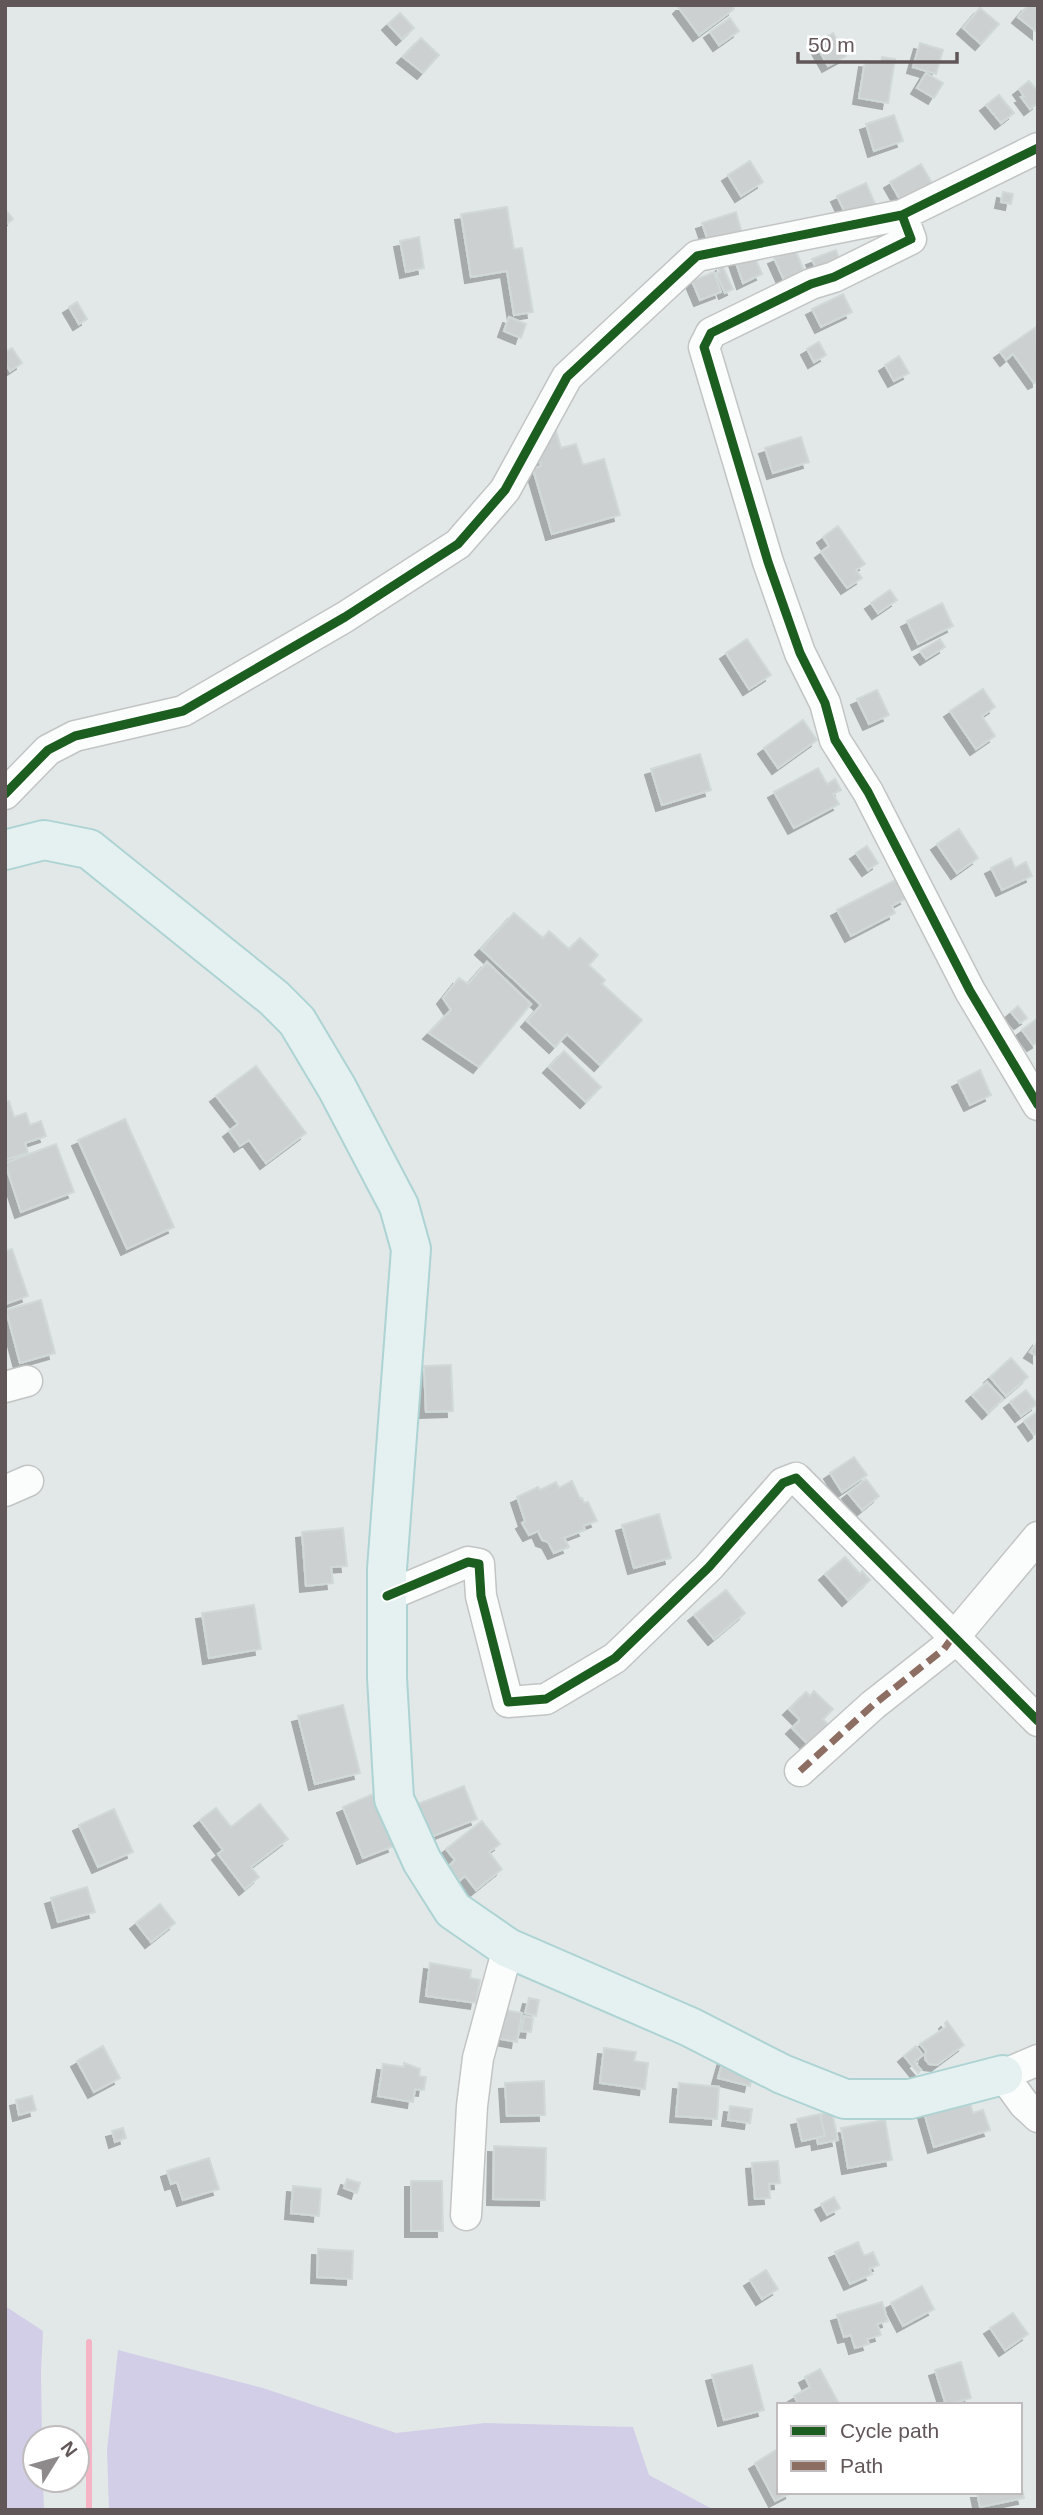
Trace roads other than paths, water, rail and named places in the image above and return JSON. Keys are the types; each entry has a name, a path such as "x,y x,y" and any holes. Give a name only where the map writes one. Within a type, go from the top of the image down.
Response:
{"main road":[{"path":"5,850 44,840 89,849 274,998 297,1021 337,1088 399,1206 411,1249 387,1569 387,1678 394,1799 422,1861 453,1910 508,1948 690,2027 782,2074 845,2099 910,2099 1003,2076"}],"street":[{"path":"5,794 48,750 75,736 183,711 345,617 458,544 505,490 566,377 697,256 902,215 1038,148"},
{"path":"902,215 911,239 711,333 704,347 768,562 800,653 825,703 835,740 868,792 970,991 1038,1105"},
{"path":"387,1597 468,1562 479,1564 481,1596 508,1702 546,1699 615,1658 709,1567 783,1483 796,1478 1038,1721"},
{"path":"800,1771 873,1705 944,1649 1038,1537"},
{"path":"466,2215 472,2106 478,2058 508,1948"},
{"path":"1038,2060 1003,2076 1024,2104 1038,2117"}],"waterway":[{"path":"89,2342 89,2510"}]}
